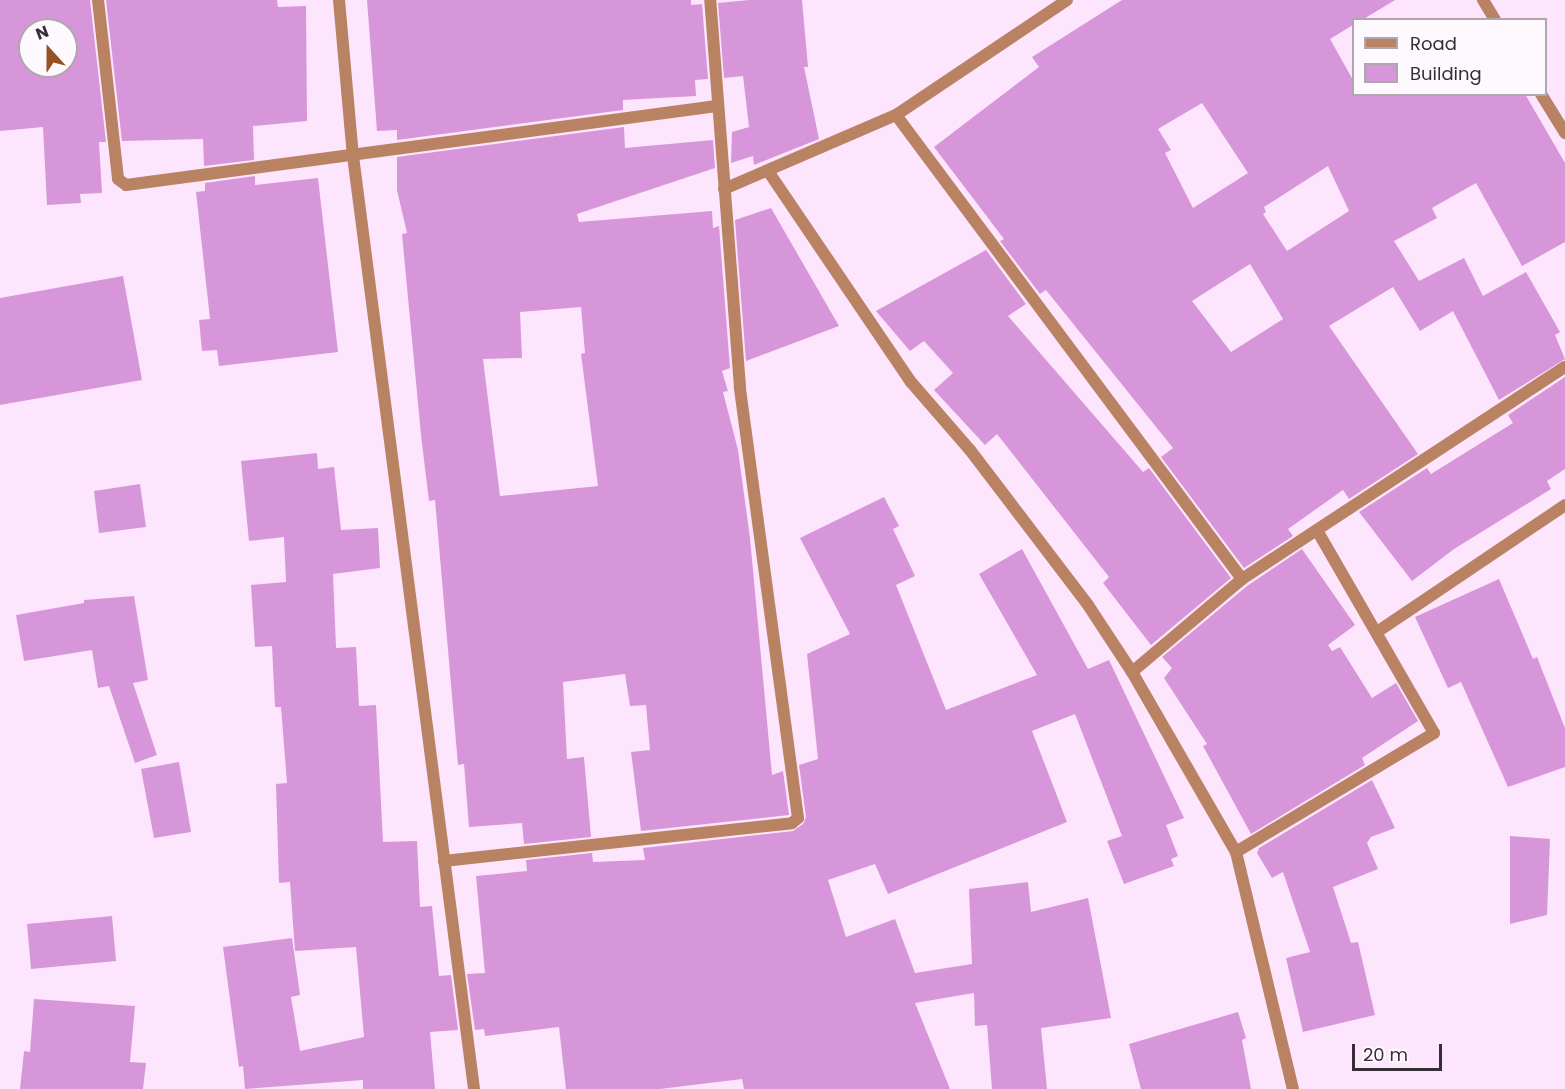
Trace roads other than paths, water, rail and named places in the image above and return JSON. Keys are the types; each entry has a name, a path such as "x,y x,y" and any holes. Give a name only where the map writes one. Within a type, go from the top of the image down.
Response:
{"street":[{"path":"98,0 118,179 126,185 717,106"},
{"path":"339,0 353,156 474,1089"},
{"path":"444,861 792,823 798,818 740,387 710,0"},
{"path":"724,189 896,115 1067,0"},
{"path":"1483,0 1494,18"},
{"path":"1542,96 1565,133"},
{"path":"896,115 1242,579"},
{"path":"768,171 911,382 970,450 1074,587 1132,672 1236,852 1293,1089"},
{"path":"1132,672 1242,579 1565,367"},
{"path":"1377,632 1565,505"},
{"path":"1236,852 1434,733 1317,530"}]}
